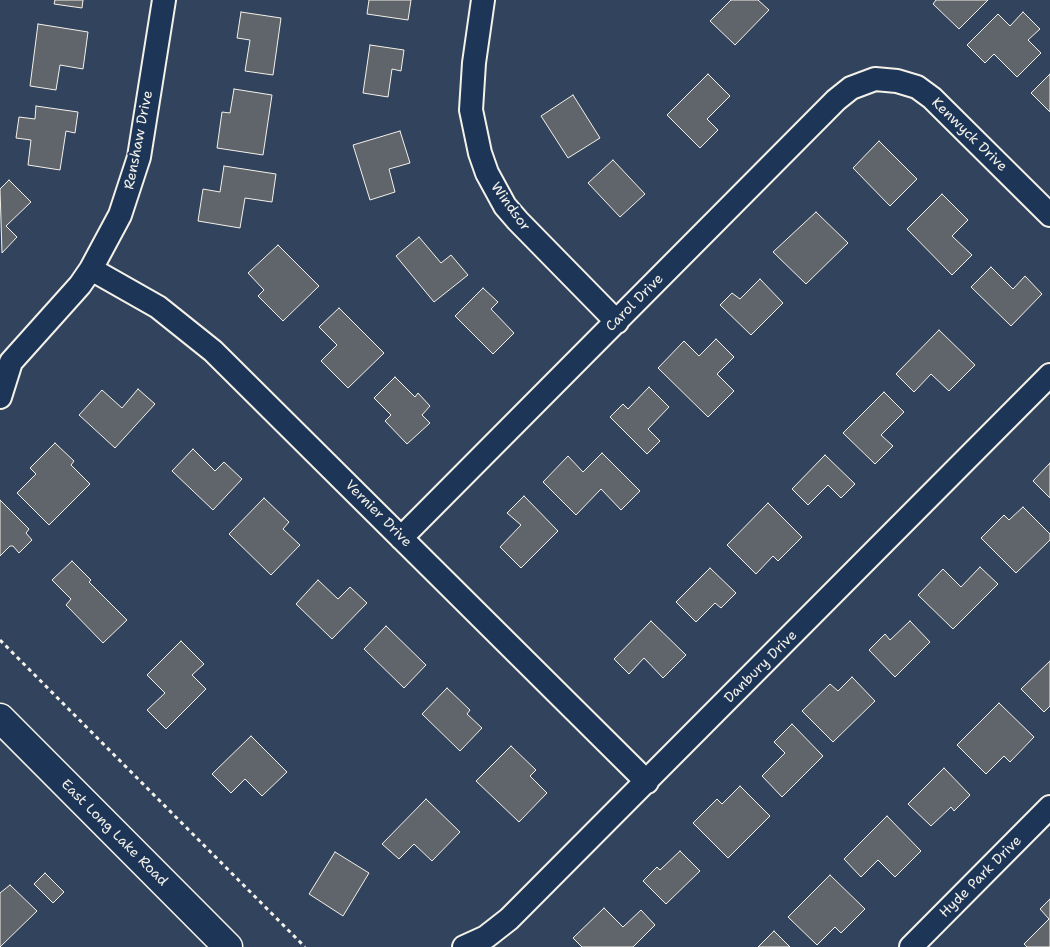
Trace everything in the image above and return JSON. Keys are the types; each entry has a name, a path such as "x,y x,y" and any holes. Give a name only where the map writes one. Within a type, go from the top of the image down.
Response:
{"main road":[{"name":"East Long Lake Road","path":"0,718 228,947"}],"street":[{"name":"Renshaw Drive","path":"0,397 6,364 60,308 91,269 120,215 135,175 164,0"},
{"name":"Windsor","path":"483,0 474,63 471,110 480,153 487,173 505,206 518,221 617,322"},
{"name":"Carol Drive","path":"401,538 836,100 851,88 875,79"},
{"name":"Kenwyck Drive","path":"875,79 897,81 910,85 932,98 1050,215"},
{"name":"Vernier Drive","path":"91,269 158,307 213,351 647,782"},
{"name":"Danbury Drive","path":"464,947 486,937 509,919 1050,376"},
{"name":"Hyde Park Drive","path":"911,947 1049,809"}],"path":[{"path":"0,640 305,947"}],"building":[{"path":"55,0 83,0 82,8 54,4"},
{"path":"369,0 411,0 408,20 367,14"},
{"path":"731,0 758,0 769,10 735,45 710,21"},
{"path":"936,0 988,0 959,29 933,4"},
{"path":"241,12 281,18 273,75 245,71 250,40 237,38"},
{"path":"1023,12 1040,29 1028,40 1041,53 1017,77 994,54 985,63 967,45 998,14 1010,26"},
{"path":"38,24 88,32 83,69 60,65 56,90 30,86"},
{"path":"370,45 404,50 401,71 392,69 388,97 363,93"},
{"path":"708,74 730,96 707,119 718,130 700,148 667,115"},
{"path":"1050,74 1050,112 1031,93"},
{"path":"234,89 272,95 263,155 217,148 222,112 230,113"},
{"path":"573,95 600,138 568,158 541,116"},
{"path":"36,106 78,112 75,133 66,131 60,170 28,165 31,140 16,138 19,117 35,119"},
{"path":"400,131 410,163 389,169 395,192 370,200 353,145"},
{"path":"879,141 917,179 890,206 853,168"},
{"path":"613,160 645,194 620,217 588,183"},
{"path":"224,166 276,174 272,202 245,198 240,228 198,221 203,189 220,192"},
{"path":"9,180 31,202 6,226 17,237 2,253 0,189"},
{"path":"942,194 968,220 952,236 972,255 952,275 907,229"},
{"path":"816,212 848,243 806,284 773,252"},
{"path":"419,237 441,263 451,255 468,275 434,302 396,256"},
{"path":"278,245 319,286 283,321 258,296 264,290 248,273"},
{"path":"991,267 1013,289 1025,276 1042,294 1011,326 971,287"},
{"path":"760,279 783,303 751,335 720,305 732,293 740,299"},
{"path":"483,288 498,302 491,309 514,333 493,354 455,316"},
{"path":"339,308 384,353 348,388 321,361 337,345 319,327"},
{"path":"939,330 975,365 949,391 931,374 914,392 896,374"},
{"path":"716,339 734,357 717,374 734,391 708,417 658,368 684,341 699,356"},
{"path":"395,377 415,397 418,393 430,406 422,415 430,423 407,444 385,421 391,415 374,398"},
{"path":"649,387 669,407 648,429 660,441 647,454 610,417 623,404 628,409"},
{"path":"138,389 155,404 115,448 79,415 102,390 122,408"},
{"path":"884,392 904,412 881,435 893,446 875,464 843,433"},
{"path":"55,443 74,461 71,465 90,484 49,525 17,493 36,474 30,468"},
{"path":"193,449 215,471 224,462 242,479 213,510 172,471"},
{"path":"602,453 640,491 621,510 601,489 576,515 543,482 568,456 583,472"},
{"path":"825,455 855,484 841,498 828,485 808,505 792,489"},
{"path":"1050,463 1050,498 1033,481"},
{"path":"524,496 558,531 521,568 500,547 521,525 507,513"},
{"path":"264,498 289,522 283,529 300,545 271,575 229,534"},
{"path":"0,500 29,529 26,533 32,540 19,553 13,546 10,546 0,556"},
{"path":"768,503 802,537 778,561 773,556 756,574 727,545"},
{"path":"1023,507 1050,534 1050,540 1016,573 981,538 1004,515 1009,520"},
{"path":"72,561 91,580 89,582 127,620 103,643 66,605 71,599 52,580"},
{"path":"980,567 998,584 953,629 918,595 943,569 961,587"},
{"path":"710,568 736,593 721,608 715,603 696,622 676,602"},
{"path":"318,580 338,599 350,587 367,603 332,639 296,604"},
{"path":"651,621 686,655 663,678 644,658 629,674 614,659"},
{"path":"910,621 930,642 895,677 869,650 885,634 890,640"},
{"path":"386,626 426,665 404,688 364,649"},
{"path":"181,641 204,664 192,675 206,689 166,729 147,710 165,693 147,675"},
{"path":"1050,661 1050,706 1044,712 1021,689"},
{"path":"852,677 875,701 833,742 802,711 830,684 838,691"},
{"path":"447,688 470,710 467,714 482,728 460,751 422,714"},
{"path":"999,703 1034,737 1010,762 1004,756 986,774 957,745"},
{"path":"792,724 823,756 782,797 762,776 785,753 774,742"},
{"path":"251,736 287,772 262,796 245,779 231,793 212,774"},
{"path":"511,746 536,770 530,776 547,793 519,822 476,781"},
{"path":"944,768 970,795 954,811 951,807 931,826 908,804"},
{"path":"740,786 770,816 728,858 693,823 717,799 722,804"},
{"path":"426,799 460,832 432,861 414,844 399,859 382,844"},
{"path":"887,816 921,851 895,877 878,860 861,877 844,859"},
{"path":"680,851 700,871 666,904 643,881 657,867 660,870"},
{"path":"335,852 369,873 343,916 309,894"},
{"path":"45,873 64,892 53,903 34,884"},
{"path":"830,875 865,909 841,933 835,927 817,945 788,917"},
{"path":"10,885 37,911 0,947 0,893"},
{"path":"1050,899 1050,947 1027,947 1024,944 1049,919 1040,909"},
{"path":"604,908 623,927 641,910 655,925 633,947 582,947 573,938"},
{"path":"774,931 790,947 758,947"}]}
